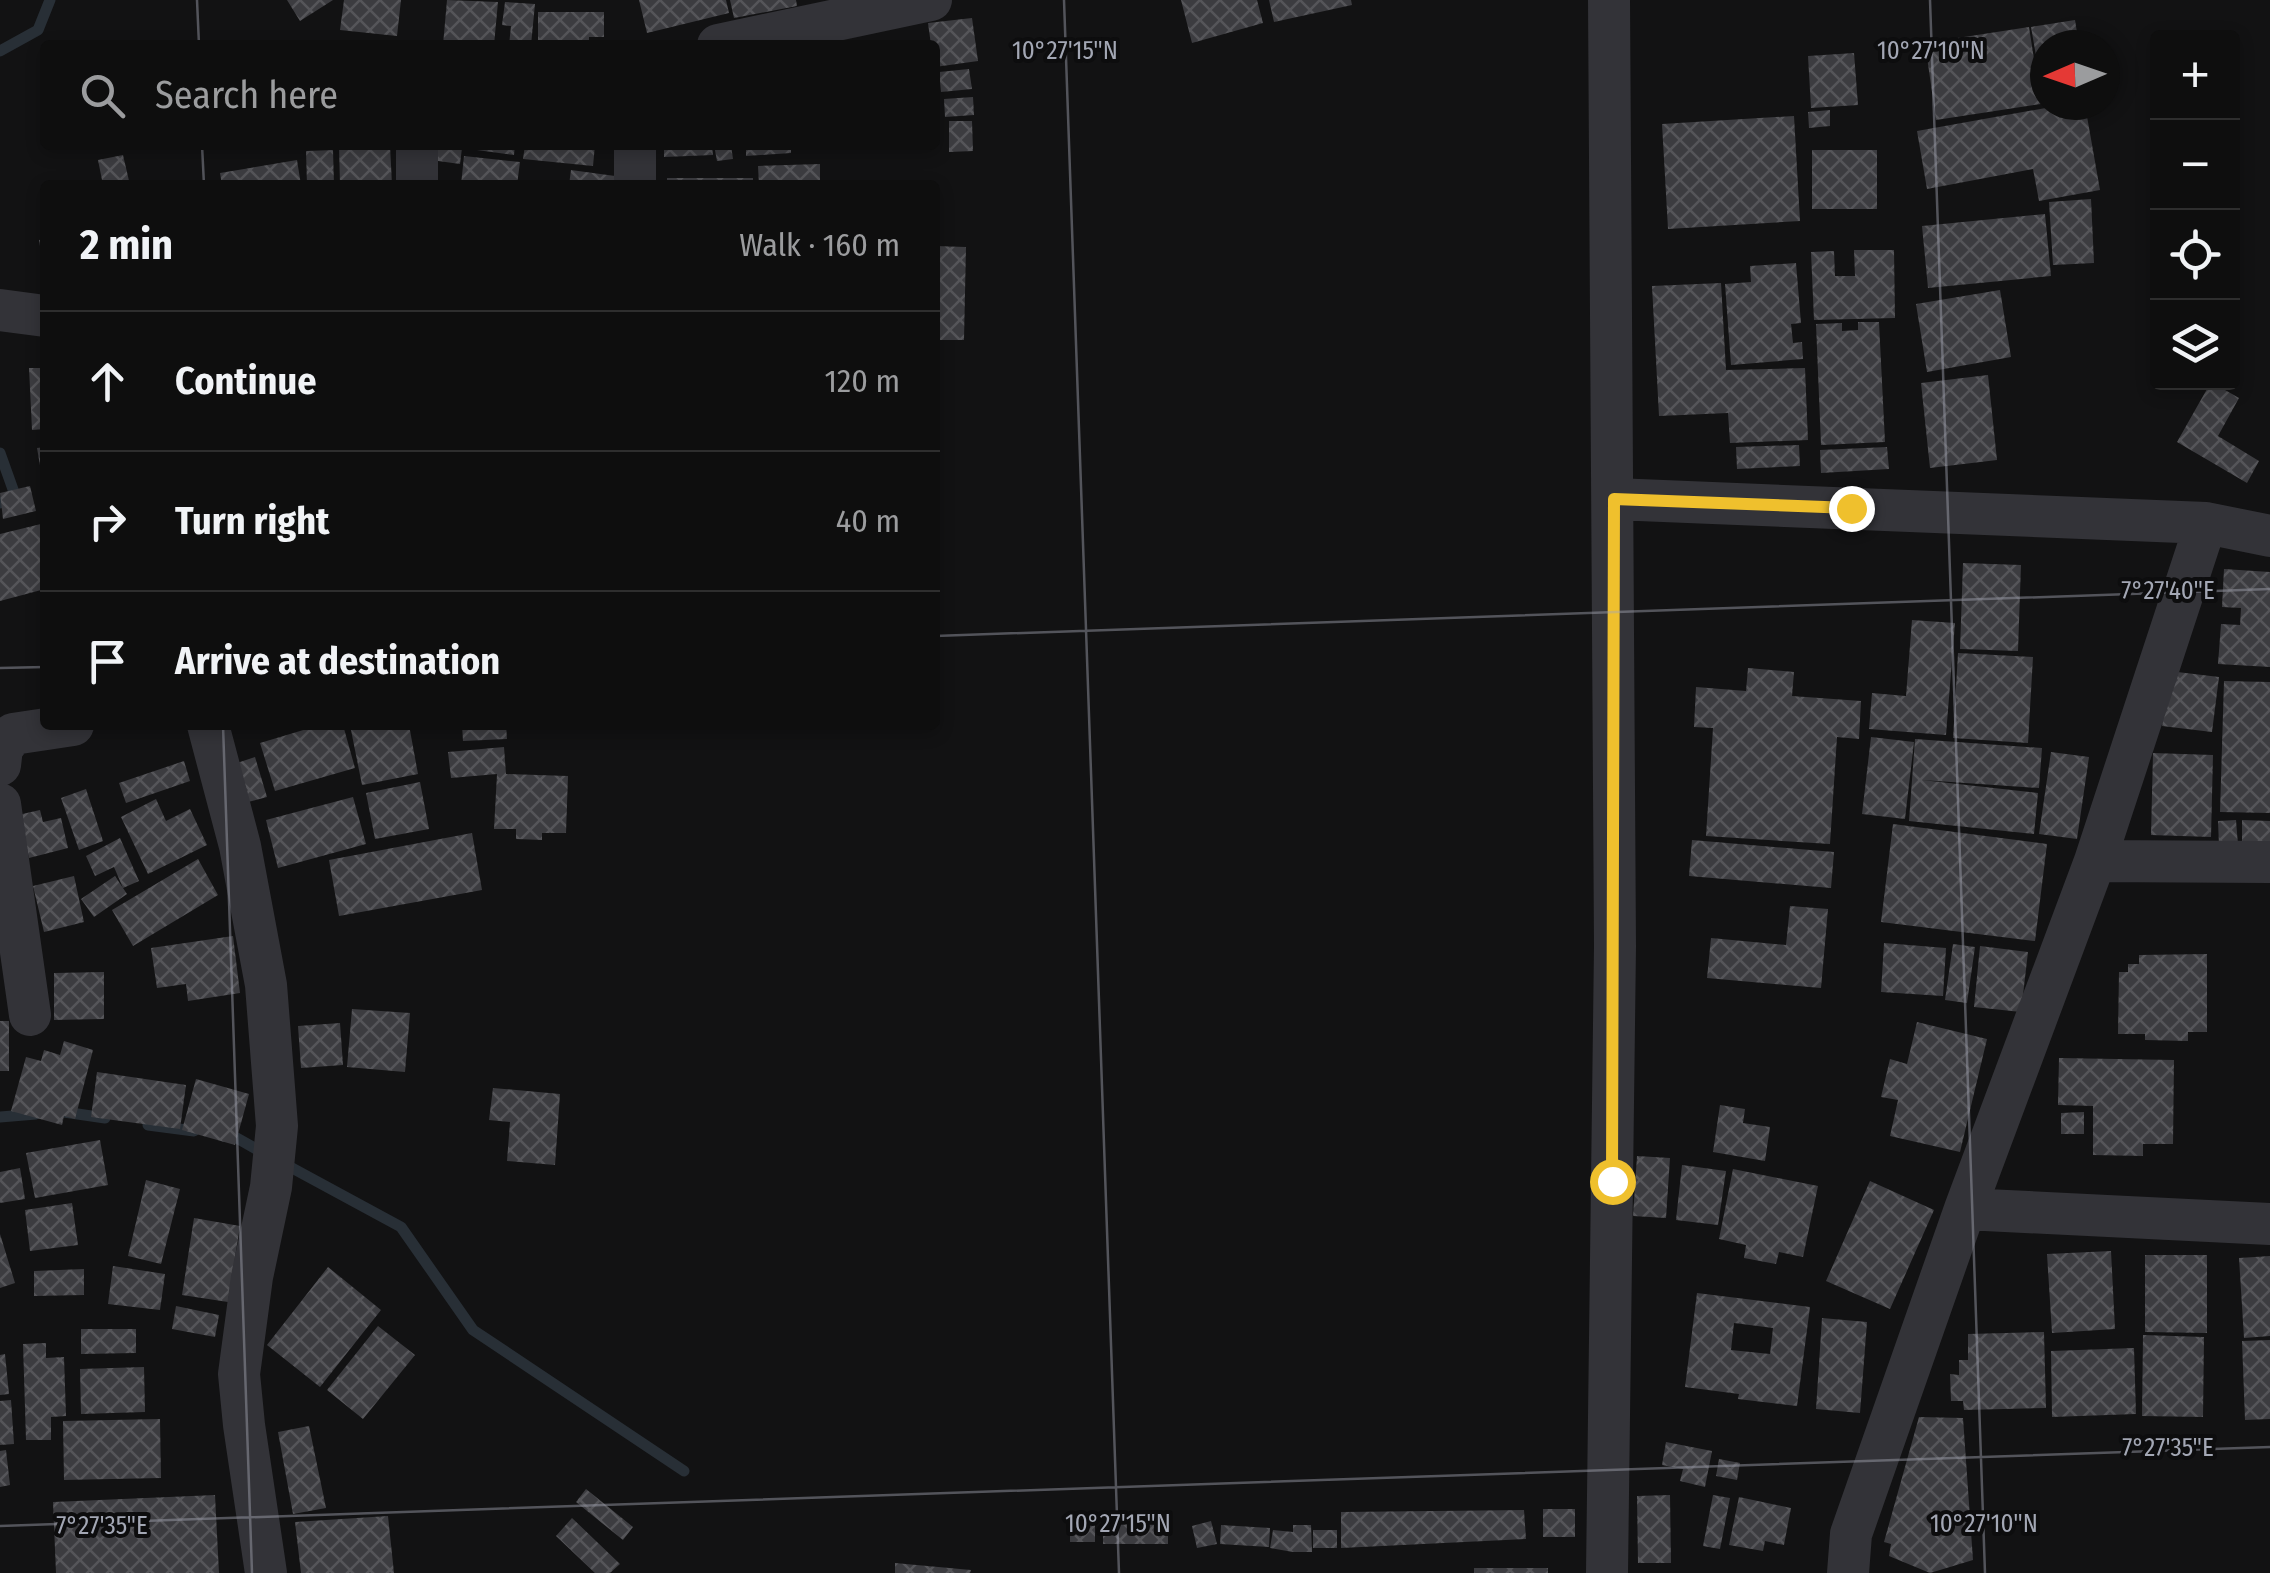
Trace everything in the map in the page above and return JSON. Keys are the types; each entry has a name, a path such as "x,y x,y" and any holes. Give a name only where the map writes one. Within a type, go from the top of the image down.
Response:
{"street":[{"path":"735,40 842,9 931,0"},
{"path":"1607,1573 1615,946 1609,0"},
{"path":"417,180 418,150"},
{"path":"635,150 635,180"},
{"path":"0,310 40,315"},
{"path":"1614,499 2206,523 2270,536"},
{"path":"1848,1573 1850,1534 2095,860 2206,523"},
{"path":"0,765 2,748 13,734 40,730"},
{"path":"209,730 240,846 266,985 278,1126 272,1187 252,1277 239,1374 266,1573"},
{"path":"0,804 30,1015"},
{"path":"2095,860 2270,862"},
{"path":"1965,1209 2270,1224"}],"building":[{"path":"287,0 333,0 300,21"},
{"path":"344,0 401,0 397,36 340,30"},
{"path":"447,0 498,2 494,40 443,40"},
{"path":"639,0 726,0 729,13 647,33"},
{"path":"730,0 796,0 797,6 734,18"},
{"path":"1181,0 1257,0 1263,23 1192,43"},
{"path":"1269,0 1351,0 1352,5 1274,22"},
{"path":"505,2 535,4 531,40 510,40 511,26 502,25"},
{"path":"538,12 604,12 604,37 538,40"},
{"path":"972,18 978,61 940,66 940,40 930,40 928,23"},
{"path":"2075,20 2077,30 2032,30 2031,27"},
{"path":"2029,27 2030,106 1936,120 1925,43"},
{"path":"1854,53 1858,105 1811,108 1808,56"},
{"path":"969,69 972,89 941,92 940,72"},
{"path":"973,97 974,115 945,117 944,99"},
{"path":"1830,110 1830,126 1809,128 1808,112"},
{"path":"2030,111 2030,120 2088,120 2100,190 2039,201 2033,169 1927,189 1917,131"},
{"path":"1794,116 1800,221 1668,229 1662,124"},
{"path":"949,121 972,121 973,151 949,152"},
{"path":"333,150 334,180 307,180 306,151"},
{"path":"339,150 390,150 392,180 340,180"},
{"path":"432,150 462,150 460,164 431,160"},
{"path":"477,150 514,150 514,155"},
{"path":"524,150 595,150 593,166 523,159"},
{"path":"664,150 712,150 713,155 664,157"},
{"path":"715,150 732,150 733,159 717,161"},
{"path":"746,150 791,150 791,153 746,156"},
{"path":"1812,150 1877,150 1877,209 1812,209"},
{"path":"123,155 129,180 102,180 98,160"},
{"path":"464,156 520,162 518,180 462,180"},
{"path":"297,160 300,180 221,180 220,173"},
{"path":"820,164 820,180 759,180 758,166"},
{"path":"571,170 615,176 615,180 570,180"},
{"path":"667,178 753,178 753,180"},
{"path":"2091,199 2094,263 2053,265 2049,202"},
{"path":"2045,214 2051,276 1928,288 1922,226"},
{"path":"940,246 966,247 964,340 940,340"},
{"path":"1854,250 1894,250 1895,318 1814,320 1811,252 1834,251 1835,276 1855,276"},
{"path":"1796,263 1801,323 1791,324 1793,343 1802,342 1803,359 1731,365 1725,284 1751,282 1750,266"},
{"path":"1721,283 1726,370 1805,368 1808,440 1730,443 1728,413 1659,416 1652,286"},
{"path":"2000,290 2011,357 1927,372 1916,304"},
{"path":"1858,322 1879,322 1885,442 1821,445 1816,324 1842,323 1842,331 1858,330"},
{"path":"29,368 40,368 40,429 32,430"},
{"path":"1988,375 1997,460 1930,468 1921,383"},
{"path":"2206,390 2225,390 2239,398 2218,436 2259,461 2247,483 2177,442"},
{"path":"1799,445 1800,466 1737,469 1736,447"},
{"path":"1887,447 1889,469 1821,473 1820,450"},
{"path":"30,486 36,511 3,519 0,493"},
{"path":"40,524 40,590 0,601 0,534"},
{"path":"1963,563 2021,565 2018,651 1960,649"},
{"path":"2224,569 2270,572 2270,667 2218,664 2221,624 2240,625 2241,608 2222,607"},
{"path":"1912,620 1955,623 1946,735 1869,729 1872,693 1906,696"},
{"path":"1958,653 2033,657 2028,743 1953,738"},
{"path":"1748,668 1794,672 1792,696 1861,701 1859,739 1837,737 1830,844 1706,836 1713,728 1694,727 1696,687 1746,691"},
{"path":"2169,671 2219,677 2212,732 2162,726"},
{"path":"2224,681 2270,682 2270,813 2220,812"},
{"path":"303,730 344,730 355,768 275,791 260,743"},
{"path":"351,730 410,730 418,774 362,785"},
{"path":"462,730 506,730 507,739 463,741"},
{"path":"1871,737 1914,742 1905,819 1862,814"},
{"path":"1915,739 2042,748 2039,788 1922,780 2038,793 2034,834 1909,821"},
{"path":"504,747 506,774 568,776 566,833 542,833 542,840 516,839 516,829 494,829 497,774 451,778 448,752"},
{"path":"2051,752 2089,757 2077,839 2039,834"},
{"path":"2153,753 2213,755 2211,837 2151,835"},
{"path":"255,757 267,797 248,802 237,763"},
{"path":"184,761 190,781 126,803 119,783"},
{"path":"420,782 429,829 375,839 366,793"},
{"path":"86,789 103,841 79,850 61,798"},
{"path":"353,797 366,844 278,868 266,820"},
{"path":"156,799 166,821 190,809 207,845 148,874 121,817"},
{"path":"40,810 43,822 61,818 68,848 29,858 18,815"},
{"path":"2236,820 2238,845 2219,846 2218,821"},
{"path":"2242,820 2270,821 2270,847 2242,846"},
{"path":"1893,824 2047,844 2035,941 1881,922"},
{"path":"472,833 482,890 339,916 329,860"},
{"path":"120,838 139,881 123,888 114,867 95,876 86,856"},
{"path":"1692,840 1834,852 1831,888 1689,876"},
{"path":"198,859 218,895 133,946 112,910"},
{"path":"74,876 84,922 44,932 33,886"},
{"path":"115,876 127,894 94,917 81,899"},
{"path":"1790,906 1828,909 1821,988 1707,978 1711,938 1786,945"},
{"path":"233,936 240,993 188,1001 186,984 157,988 151,948"},
{"path":"1884,943 1946,948 1943,996 1881,992"},
{"path":"1953,944 1975,947 1967,1003 1945,1000"},
{"path":"1980,946 2028,952 2021,1012 1974,1007"},
{"path":"2207,954 2207,1032 2188,1032 2188,1041 2145,1040 2145,1034 2118,1034 2119,972 2128,972 2128,964 2139,964 2139,955"},
{"path":"104,972 104,1019 54,1020 54,973"},
{"path":"352,1009 410,1013 405,1072 347,1067"},
{"path":"0,1021 9,1021 9,1071 0,1071"},
{"path":"1917,1022 1987,1039 1960,1152 1890,1136 1898,1100 1881,1097 1890,1059 1907,1064"},
{"path":"340,1023 343,1065 301,1068 298,1026"},
{"path":"64,1041 93,1050 75,1119 64,1116 62,1125 11,1111 26,1057 41,1061 44,1050 60,1055"},
{"path":"2059,1058 2174,1060 2173,1144 2143,1144 2143,1156 2093,1155 2093,1106 2058,1105"},
{"path":"97,1072 186,1085 180,1129 91,1117"},
{"path":"196,1079 249,1094 235,1145 182,1130"},
{"path":"493,1088 560,1094 555,1165 507,1161 510,1122 489,1120"},
{"path":"1720,1105 1745,1109 1743,1123 1770,1127 1765,1161 1713,1152"},
{"path":"2084,1112 2084,1134 2061,1134 2061,1113"},
{"path":"100,1140 108,1185 35,1198 26,1153"},
{"path":"1637,1156 1670,1158 1666,1218 1633,1216"},
{"path":"1682,1165 1726,1171 1718,1225 1676,1220"},
{"path":"20,1168 25,1199 0,1203 0,1172"},
{"path":"1733,1169 1818,1186 1803,1257 1779,1252 1776,1264 1744,1258 1746,1245 1719,1239"},
{"path":"146,1180 180,1189 161,1264 128,1256"},
{"path":"1870,1181 1934,1210 1890,1309 1826,1281"},
{"path":"72,1203 78,1245 30,1251 25,1210"},
{"path":"194,1218 240,1226 228,1302 182,1295"},
{"path":"0,1234 15,1283 0,1288"},
{"path":"2111,1251 2115,1329 2052,1333 2047,1254"},
{"path":"2145,1255 2207,1255 2207,1333 2145,1332"},
{"path":"2270,1256 2270,1336 2244,1338 2239,1258"},
{"path":"113,1266 165,1274 160,1310 108,1304"},
{"path":"328,1267 381,1310 320,1387 267,1345"},
{"path":"84,1269 84,1295 34,1296 34,1271"},
{"path":"1697,1293 1810,1307 1797,1406 1685,1387","holes":["1734,1323 1773,1328 1770,1354 1731,1350"]},
{"path":"176,1306 219,1315 215,1337 172,1329"},
{"path":"1822,1318 1867,1322 1860,1413 1816,1409"},
{"path":"378,1326 415,1355 363,1419 327,1390"},
{"path":"81,1329 136,1329 136,1353 81,1354"},
{"path":"2044,1332 2046,1408 1964,1410 1963,1401 1951,1401 1950,1374 1959,1375 1959,1360 1968,1360 1968,1334"},
{"path":"2143,1335 2204,1337 2203,1417 2142,1416"},
{"path":"2270,1340 2270,1419 2245,1420 2242,1341"},
{"path":"46,1343 46,1358 64,1357 66,1416 51,1417 51,1440 26,1440 23,1344"},
{"path":"2134,1348 2136,1414 2052,1417 2051,1351"},
{"path":"5,1354 9,1394 0,1395 0,1355"},
{"path":"144,1367 145,1412 81,1414 80,1369"},
{"path":"11,1400 14,1444 0,1445 0,1401"},
{"path":"1919,1417 1963,1418 1973,1560 1930,1573 1889,1556 1891,1544 1884,1542"},
{"path":"160,1419 161,1478 64,1480 63,1421"},
{"path":"309,1426 326,1508 293,1514 278,1432"},
{"path":"1666,1442 1712,1451 1705,1487 1680,1481 1683,1469 1662,1465"},
{"path":"6,1450 10,1485 0,1487 0,1451"},
{"path":"1719,1459 1740,1463 1737,1480 1716,1476"},
{"path":"586,1489 633,1527 623,1540 576,1502"},
{"path":"215,1495 219,1573 56,1573 53,1502"},
{"path":"1670,1495 1671,1563 1638,1563 1637,1496"},
{"path":"1713,1495 1730,1498 1720,1549 1703,1546"},
{"path":"1739,1497 1791,1508 1784,1545 1765,1541 1763,1551 1729,1545"},
{"path":"1543,1509 1575,1509 1575,1537 1543,1537"},
{"path":"1524,1510 1526,1539 1341,1548 1341,1512"},
{"path":"388,1516 394,1573 301,1573 295,1522"},
{"path":"572,1518 620,1564 610,1573 595,1573 556,1536"},
{"path":"1070,1519 1095,1520 1095,1542 1070,1542"},
{"path":"1103,1520 1168,1520 1168,1544 1103,1544"},
{"path":"1211,1521 1217,1544 1197,1548 1192,1526"},
{"path":"1221,1525 1270,1528 1269,1547 1220,1544"},
{"path":"1293,1525 1311,1525 1312,1552 1270,1548 1273,1530 1293,1532"},
{"path":"1313,1530 1337,1530 1337,1548 1313,1548"},
{"path":"895,1563 971,1570 895,1573"},
{"path":"1474,1568 1548,1568 1548,1573 1474,1573"}],"waterway":[{"path":"0,51 38,30 50,0"},
{"path":"0,453 15,495 0,503"},
{"path":"64,1112 105,1118"},
{"path":"0,1117 36,1114"},
{"path":"148,1125 194,1131"},
{"path":"223,1136 235,1137 265,1154"},
{"path":"281,1162 401,1227 473,1330 684,1471"}],"route":[{"path":"1612,1181 1614,499 1851,508"}]}
